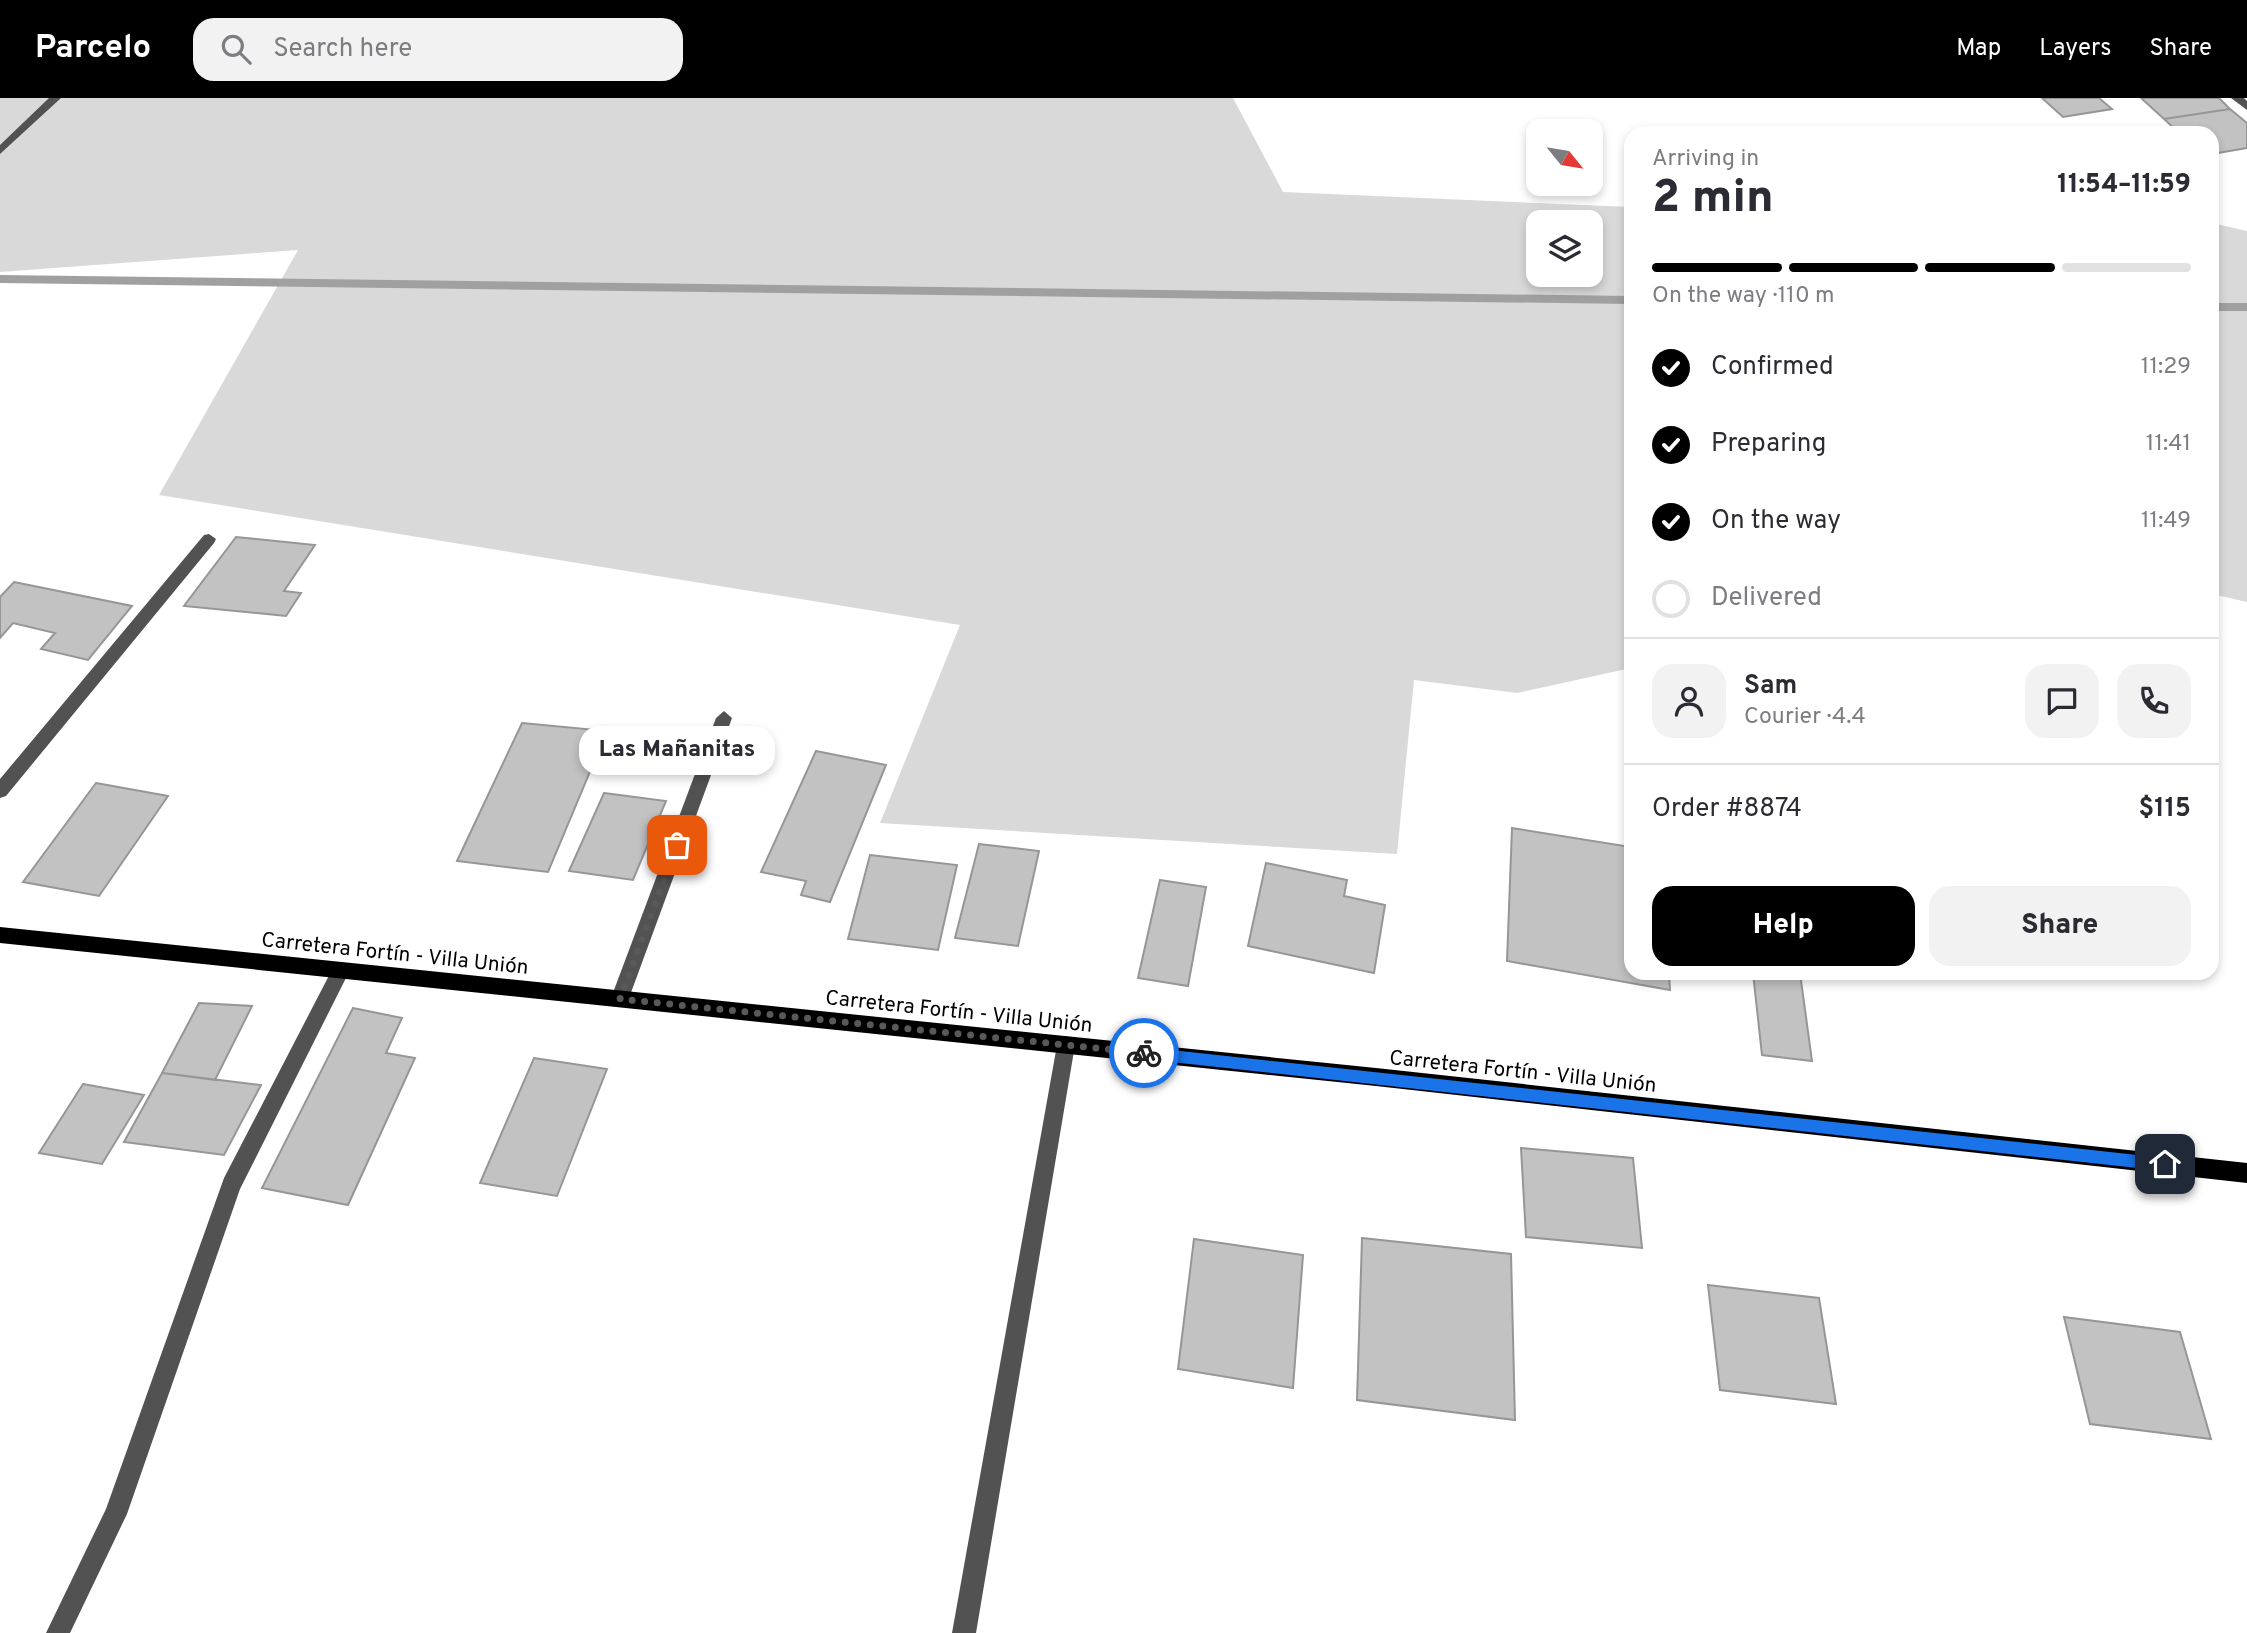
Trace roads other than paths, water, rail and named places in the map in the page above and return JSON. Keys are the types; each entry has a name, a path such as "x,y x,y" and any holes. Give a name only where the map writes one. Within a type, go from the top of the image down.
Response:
{"main road":[{"name":"Carretera Fortín - Villa Unión","path":"0,935 1066,1045 2247,1173"}],"street":[{"path":"0,150 55,98"},
{"path":"2237,98 2247,107"},
{"path":"0,791 209,539"},
{"path":"620,999 724,718"},
{"path":"58,1633 116,1514 231,1185 341,970"},
{"path":"964,1633 1066,1045"}],"waterway":[{"path":"0,279 1624,300"},
{"path":"2219,307 2247,307"}],"place":[{"name":"Las Mañanitas","path":"677,845"}]}
